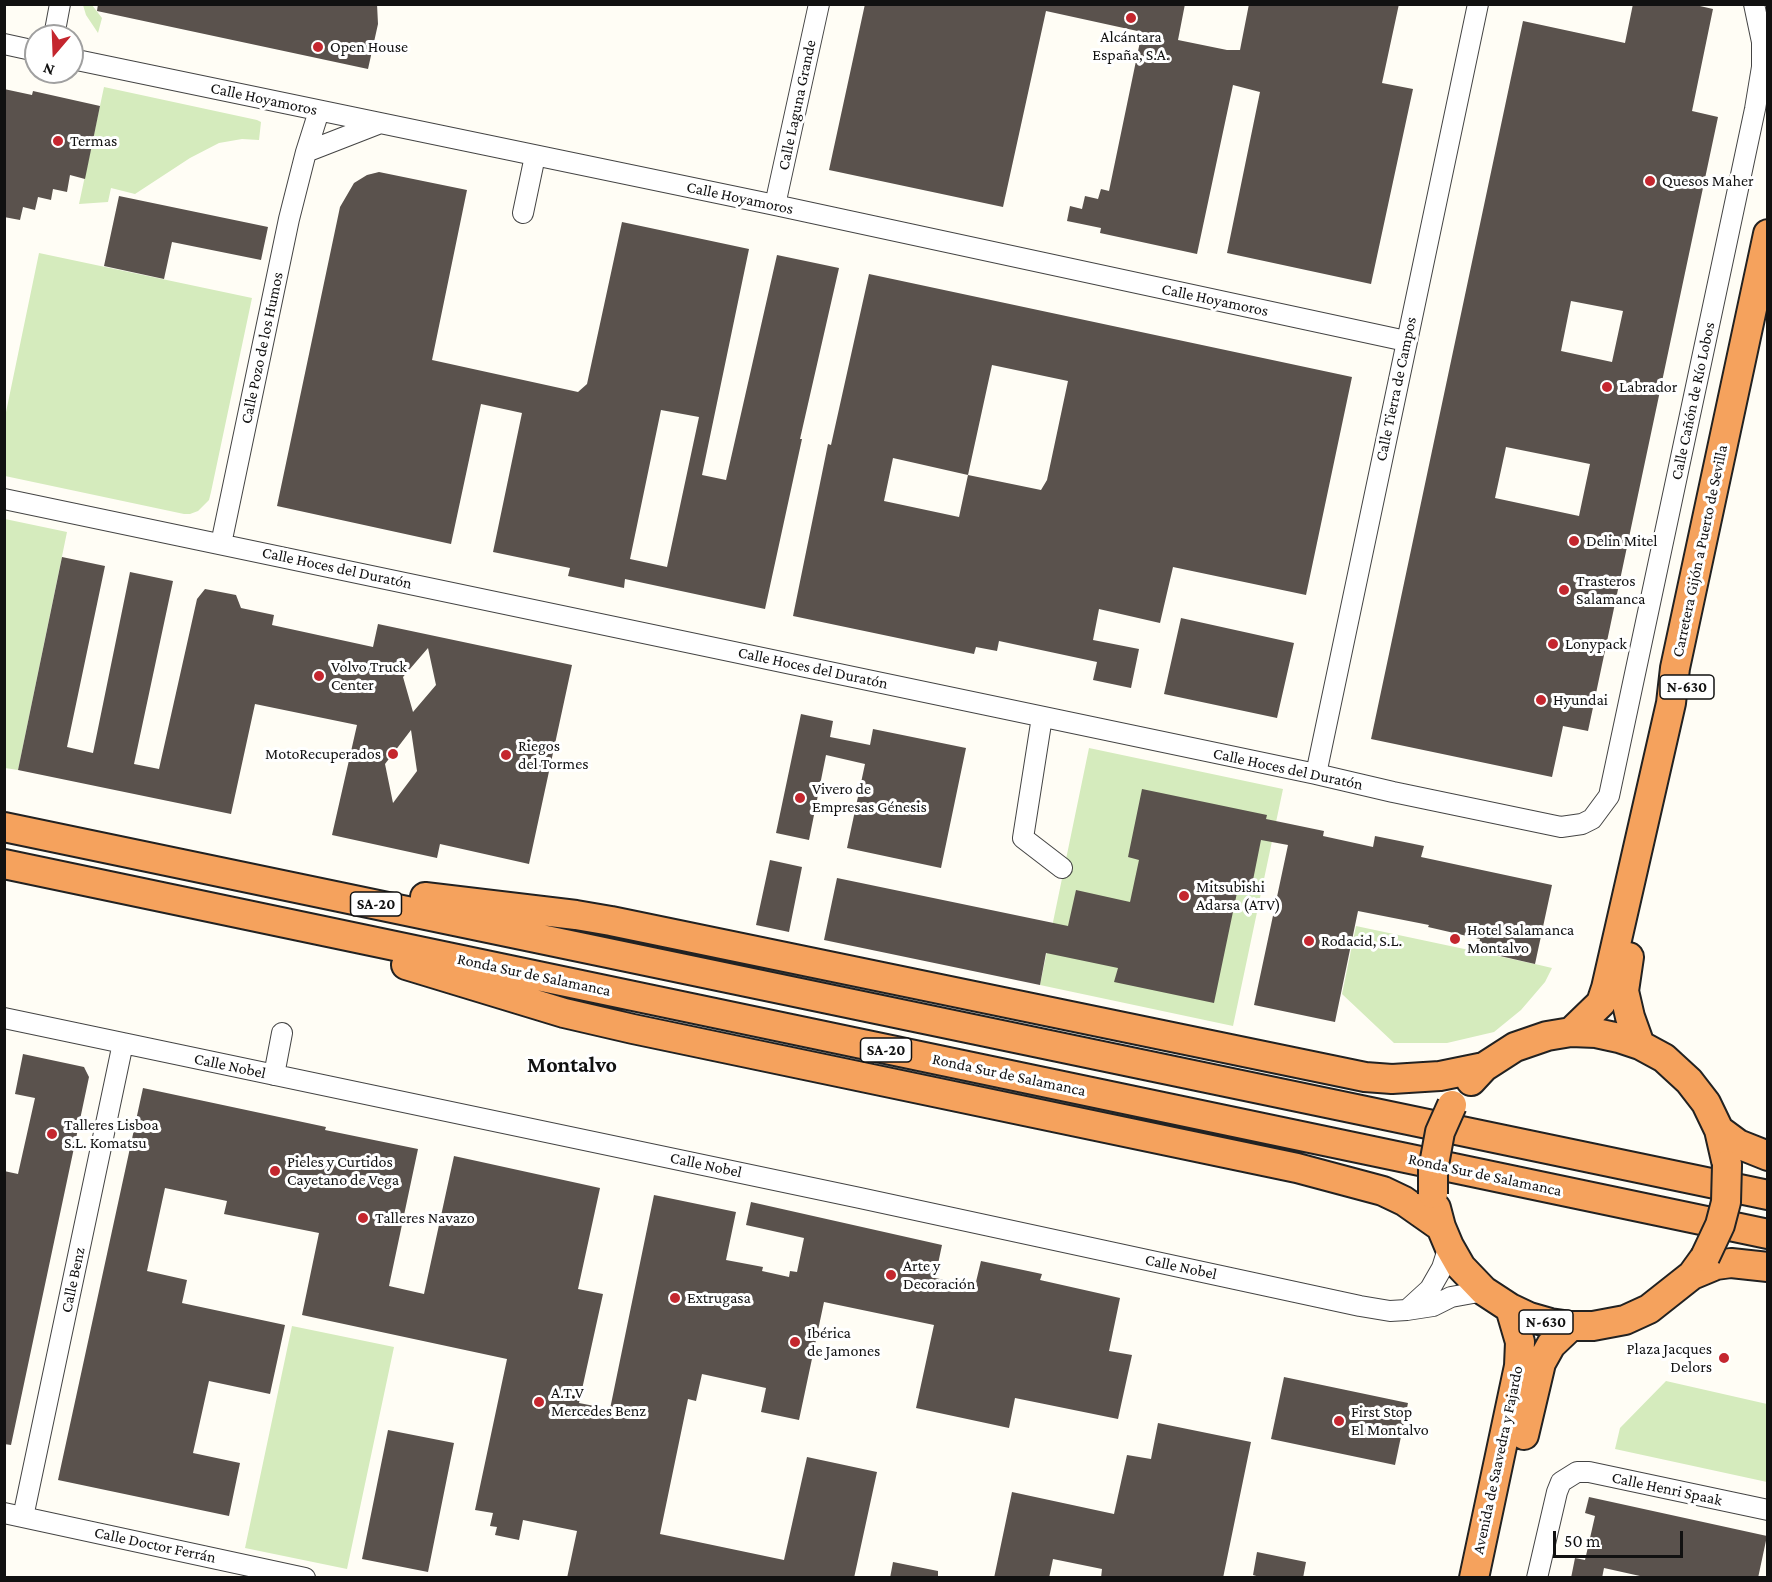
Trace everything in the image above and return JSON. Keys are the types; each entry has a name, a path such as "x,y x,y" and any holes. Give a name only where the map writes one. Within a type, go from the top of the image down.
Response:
{"highway":[{"name":"Carretera Gijón a Puerto de Sevilla","path":"1571,1032 1601,1003 1606,988 1671,703 1675,668 1767,234"},
{"name":"Carretera Gijón a Puerto de Sevilla","path":"1640,1045 1630,1017 1624,980 1767,328"},
{"name":"SA-20","path":"4,827 1767,1195"},
{"path":"170,862 321,878 396,894 611,921 1365,1077 1392,1079 1440,1077 1484,1067"},
{"name":"Ronda Sur de Salamanca","path":"4,864 1767,1234"},
{"path":"170,898 316,942 379,957 564,1013 836,1072 1260,1159 1359,1183 1404,1201 1445,1236"},
{"name":"N-630","path":"1571,1032 1608,1035 1640,1045 1664,1059 1689,1081 1706,1104 1719,1130 1727,1165 1726,1202 1720,1225 1698,1266 1649,1309 1625,1320 1593,1326 1572,1326 1539,1320 1510,1308 1484,1290 1461,1267 1445,1236 1433,1194 1433,1170 1440,1132 1452,1105 1484,1067 1515,1047 1547,1036 1571,1032"},
{"path":"1719,1130 1738,1144 1767,1156"},
{"path":"1698,1266 1731,1263 1767,1267"},
{"name":"Avenida de Saavedra y Fajardo","path":"1474,1578 1519,1366 1520,1342 1510,1308"},
{"name":"Avenida de Saavedra y Fajardo","path":"1492,1578 1540,1363 1551,1345 1572,1326"}],"street":[{"path":"56,24 60,4"},
{"name":"Calle Laguna Grande","path":"776,205 819,4"},
{"name":"Calle Tierra de Campos","path":"1316,774 1478,4"},
{"name":"Calle Cañón de Río Lobos","path":"1609,796 1759,86 1762,42 1754,4"},
{"path":"4,44 24,48"},
{"name":"Calle Hoyamoros","path":"84,61 378,124 776,205 1406,341"},
{"name":"Calle Pozo de los Humos","path":"221,544 289,219 319,111"},
{"path":"306,153 378,124"},
{"path":"523,213 535,156"},
{"name":"Calle Hoces del Duratón","path":"4,499 1561,827 1582,824 1592,819 1609,796"},
{"path":"1042,717 1023,838 1062,868"},
{"name":"Calle Nobel","path":"4,1018 838,1193 1360,1306 1390,1311 1407,1310 1433,1306 1452,1297 1484,1290"},
{"path":"274,1075 282,1033"},
{"name":"Calle Benz","path":"14,1515 123,1043"},
{"path":"1407,1310 1430,1289 1442,1268 1445,1236"},
{"name":"Calle Henri Spaak","path":"1538,1578 1557,1492 1561,1482 1577,1472 1590,1472 1767,1510"},
{"name":"Calle Doctor Ferrán","path":"14,1515 257,1572 305,1578"}],"green space":[{"path":"83,5 92,5 102,18 98,33 86,15"},
{"path":"104,87 257,120 261,122 259,140 242,139 219,143 190,158 135,194 111,188 108,202 79,204"},
{"path":"39,253 252,298 209,500 198,511 184,514 5,476 5,417"},
{"path":"5,519 67,532 18,770 5,768"},
{"path":"1089,748 1283,789 1233,1026 1040,985"},
{"path":"1356,926 1552,968 1545,982 1521,1010 1494,1032 1447,1043 1394,1043 1342,994"},
{"path":"292,1326 394,1347 347,1569 245,1548"},
{"path":"1666,1381 1767,1404 1767,1482 1615,1449 1620,1428"}],"building":[{"name":"Open House","path":"98,4 377,4 378,24 368,69 97,11"},
{"path":"865,4 1185,4 1178,40 1227,50 1240,50 1249,4 1399,4 1382,83 1413,89 1371,284 1227,253 1260,92 1233,85 1197,254 1100,233 1101,228 1067,221 1070,206 1082,209 1085,196 1098,199 1101,189 1109,191 1142,32 1046,11 1003,207 829,170"},
{"path":"1633,4 1691,4 1713,9 1692,111 1718,117 1588,731 1563,726 1552,777 1371,739 1523,21 1625,43","holes":["1571,301 1623,311 1612,362 1561,351","1506,447 1590,464 1579,516 1495,498"]},
{"name":"Termas","path":"4,89 32,95 33,91 100,106 85,179 70,175 67,192 53,189 51,200 38,197 35,210 23,207 20,220 4,217"},
{"path":"379,172 467,190 432,360 578,392 587,384 622,222 749,249 702,475 726,480 777,255 839,268 800,439 802,439 765,609 625,579 624,588 568,576 570,568 493,552 522,413 481,404 451,544 277,506 340,207 354,183 367,175","holes":["661,410 699,417 667,567 630,559"]},
{"path":"119,196 268,227 261,260 172,242 164,279 104,266"},
{"path":"869,274 1352,377 1306,595 1173,567 1160,623 1099,609 1093,640 1139,649 1131,688 1093,680 1097,662 999,641 997,651 976,647 974,654 793,616 828,444 831,445","holes":["992,365 1068,381 1047,480 1041,490 968,475","893,458 968,475 959,517 884,501"]},
{"path":"62,557 105,566 67,747 93,753 130,572 173,581 134,764 159,769 197,599 205,589 236,595 241,608 274,615 272,625 373,647 378,624 572,665 529,864 440,844 437,858 332,835 357,725 255,704 231,814 18,770","holes":["428,648 436,685 413,712 403,677","411,730 417,771 393,803 385,764"]},
{"path":"1181,618 1294,643 1277,718 1164,694"},
{"path":"801,714 833,721 830,737 870,745 873,729 966,748 941,868 847,848 865,764 826,755 809,840 776,833"},
{"path":"1142,789 1267,815 1266,819 1324,831 1323,836 1373,847 1375,836 1424,846 1421,857 1552,885 1535,964 1478,951 1480,939 1428,927 1429,925 1358,911 1335,1022 1254,1005 1288,845 1261,840 1252,885 1239,883 1214,1003 1114,982 1118,968 1046,953 1040,985 824,940 837,878 1068,926 1076,890 1130,902 1139,860 1128,857"},
{"path":"770,860 802,867 789,932 756,925"},
{"path":"23,1054 84,1067 89,1077 11,1445 4,1444 4,1171 18,1174 35,1098 15,1094"},
{"path":"143,1088 418,1149 389,1286 424,1294 454,1156 600,1188 578,1289 603,1294 579,1403 610,1409 654,1195 736,1212 726,1260 763,1267 762,1271 789,1277 790,1271 797,1272 804,1238 746,1225 751,1202 942,1245 935,1278 975,1286 981,1261 1042,1274 1040,1280 1120,1298 1109,1351 1132,1355 1118,1419 1015,1398 1009,1428 916,1408 934,1325 824,1302 799,1420 761,1412 766,1388 702,1374 696,1401 688,1399 660,1534 784,1560 807,1457 877,1472 854,1578 567,1578 577,1531 523,1520 519,1540 495,1535 497,1527 490,1526 493,1513 475,1510 507,1359 302,1315 319,1233 224,1214 227,1201 165,1188 147,1271 187,1280 182,1303 285,1325 270,1394 209,1381 193,1453 240,1463 229,1516 58,1480"},
{"name":"First Stop El Montalvo","path":"1284,1377 1408,1403 1395,1465 1271,1439"},
{"path":"1158,1423 1251,1442 1223,1578 1101,1578 1102,1569 1053,1559 1049,1578 994,1578 1012,1492 1114,1514 1127,1455 1151,1459"},
{"path":"388,1430 454,1443 428,1572 362,1559"},
{"path":"1589,1497 1767,1536 1758,1578 1649,1578 1604,1568 1602,1578 1571,1578 1575,1558 1585,1560 1595,1516 1585,1513"},
{"path":"1257,1552 1306,1562 1303,1578 1263,1578 1253,1575"},
{"path":"893,1562 938,1571 938,1578 890,1578"}],"place":[{"name":"Alcántara España, S.A.","path":"1131,18"},
{"name":"Open House","path":"318,47"},
{"name":"Termas","path":"58,141"},
{"name":"Quesos Maher","path":"1650,181"},
{"name":"Labrador","path":"1607,387"},
{"name":"Delin Mitel","path":"1574,541"},
{"name":"Trasteros Salamanca","path":"1564,590"},
{"name":"Lonypack","path":"1553,644"},
{"name":"Volvo Truck Center","path":"319,676"},
{"name":"Hyundai","path":"1541,700"},
{"name":"MotoRecuperados","path":"393,754"},
{"name":"Riegos del Tormes","path":"506,755"},
{"name":"Vivero de Empresas Génesis","path":"800,798"},
{"name":"Mitsubishi Adarsa (ATV)","path":"1184,896"},
{"name":"Hotel Salamanca Montalvo","path":"1455,939"},
{"name":"Rodacid, S.L.","path":"1309,941"},
{"name":"Talleres Lisboa S.L. Komatsu","path":"52,1134"},
{"name":"Pieles y Curtidos Cayetano de Vega","path":"275,1171"},
{"name":"Talleres Navazo","path":"363,1218"},
{"name":"Arte y Decoración","path":"891,1275"},
{"name":"Extrugasa","path":"675,1298"},
{"name":"Ibérica de Jamones","path":"795,1342"},
{"name":"Plaza Jacques Delors","path":"1724,1358"},
{"name":"A.T.V Mercedes Benz","path":"539,1402"},
{"name":"First Stop El Montalvo","path":"1339,1421"}],"district":[{"name":"Montalvo","path":"572,1065"}]}
